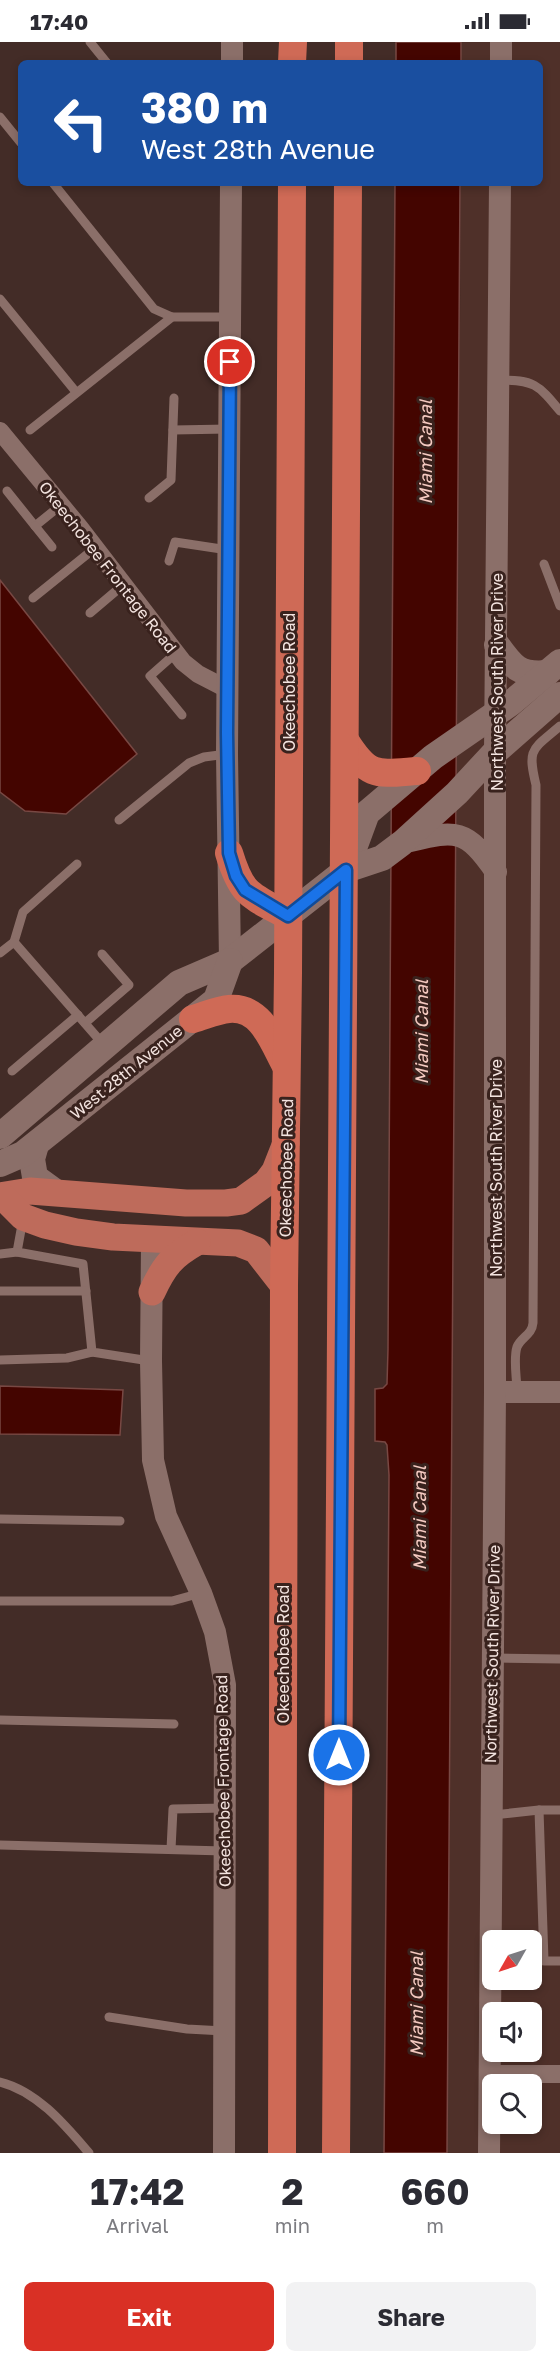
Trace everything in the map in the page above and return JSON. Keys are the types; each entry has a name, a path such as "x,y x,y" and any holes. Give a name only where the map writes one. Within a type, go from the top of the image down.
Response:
{"highway":[{"path":"292,60 293,42"},
{"path":"349,42 349,60"},
{"name":"Okeechobee Road","path":"282,2153 284,1286 292,186"},
{"path":"336,2153 346,870 348,186"},
{"path":"346,742 365,767 386,785 417,771"},
{"path":"229,853 236,876 245,890 288,916"},
{"path":"192,1019 228,1009 248,1012 257,1017 265,1027 287,1067"},
{"path":"283,1983 293,2054 294,2153"}],"main road":[{"path":"496,645 517,669 535,674 553,667"},
{"path":"417,771 511,703 553,667"},
{"name":"West 28th Avenue","path":"0,1136 179,983 230,961 346,870 382,858 402,843 457,793 495,752 560,695"},
{"path":"346,870 367,813 386,785"},
{"name":"West 28th Avenue","path":"0,1164 23,1154 216,1000 230,961"},
{"path":"63,1122 99,1078 107,1057 105,1046"},
{"path":"1,1197 30,1191 186,1203 241,1201 266,1183 275,1171 286,1142"},
{"path":"36,1144 32,1159 35,1177 57,1193"},
{"path":"1,1197 23,1217 76,1232 152,1240 249,1246 263,1258 267,1267 284,1286"},
{"path":"107,1197 142,1224 152,1240"},
{"path":"152,1292 167,1264 175,1255 197,1242"}],"street":[{"path":"232,42 232,60"},
{"path":"501,42 501,60"},
{"path":"230,961 227,689 231,186"},
{"name":"Northwest South River Drive","path":"489,2074 492,1658 506,1392 495,752 500,186"},
{"name":"Okeechobee Frontage Road","path":"0,431 176,652 198,674 227,689"},
{"path":"402,843 440,834 459,834 477,846 496,872"},
{"name":"Okeechobee Frontage Road","path":"152,1240 153,1460 166,1516 201,1593 215,1632 225,1685 225,2153"},
{"path":"506,1392 560,1392"},
{"path":"542,2074 560,2074"},
{"name":"Northwest South River Drive","path":"489,2134 489,2153"}],"lane":[{"path":"90,42 105,60"},
{"path":"0,117 18,139"},
{"path":"55,186 154,309 172,317 230,317"},
{"path":"0,299 76,392"},
{"path":"30,430 172,317"},
{"path":"498,380 533,383 560,411"},
{"path":"149,498 171,480 174,398"},
{"path":"173,430 229,429"},
{"path":"7,491 52,547"},
{"path":"35,526 61,505"},
{"path":"170,561 175,542 228,550"},
{"path":"33,598 95,548"},
{"path":"544,564 560,606"},
{"path":"90,613 123,585"},
{"path":"176,652 150,676 182,715"},
{"path":"506,1392 518,1344 529,1335 533,1323 536,785 531,754 560,726"},
{"path":"119,820 189,763 204,757 227,754"},
{"path":"0,953 14,942 23,912 77,864"},
{"path":"14,942 105,1046"},
{"path":"12,1071 129,984 102,954"},
{"path":"17,1252 23,1217"},
{"path":"0,1254 17,1252 83,1264 92,1352"},
{"path":"0,1291 86,1291"},
{"path":"0,1360 67,1358 92,1352 151,1361"},
{"path":"0,1519 120,1521"},
{"path":"0,1601 172,1600 201,1593"},
{"path":"492,1658 560,1659"},
{"path":"0,1720 174,1724"},
{"path":"171,1850 173,1809 225,1808"},
{"path":"539,1810 544,1961 560,1961"},
{"path":"491,1815 560,1810"},
{"path":"0,1845 225,1851"},
{"path":"109,2017 187,2029 224,2031"},
{"path":"0,2082 18,2086 49,2110 88,2153"}],"shaded area":[{"path":"462,42 560,42 560,2153 447,2153 461,186 543,186 543,60 462,60"}],"water":[{"path":"396,42 461,42 461,60 396,60"},
{"name":"Miami Canal","path":"395,186 460,186 447,2153 384,2153 389,1475 387,1445 385,1442 375,1441 375,1389 383,1388 387,1384"},
{"path":"0,580 137,754 66,814 25,811 0,792"},
{"path":"0,1386 123,1390 120,1435 0,1434"}],"route":[{"path":"230,362 227,733 229,853 236,876 245,890 288,916 346,870 339,1755"}]}
